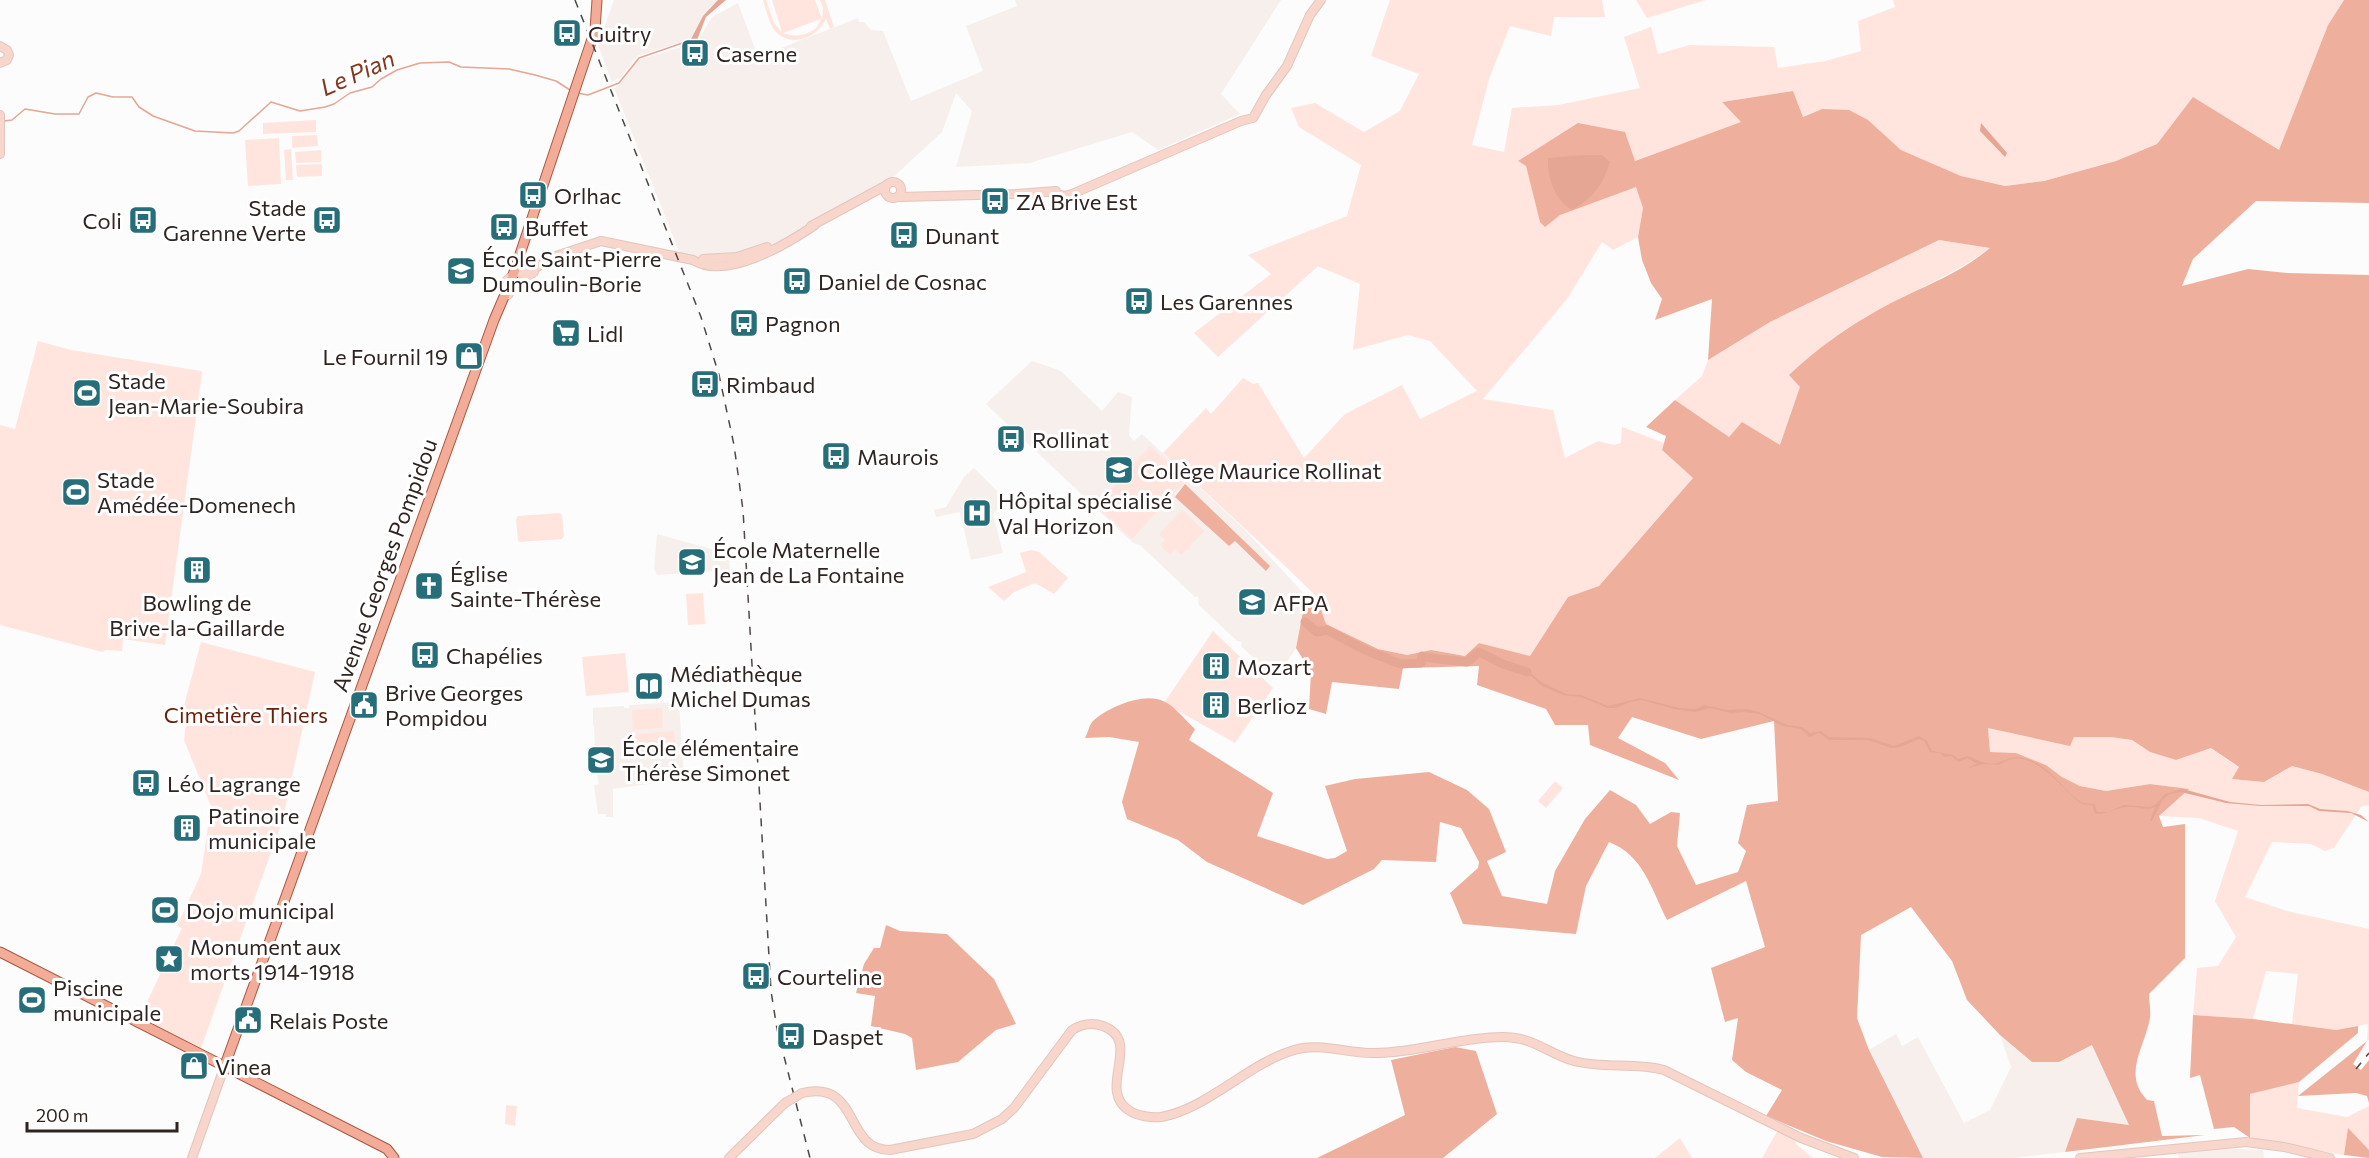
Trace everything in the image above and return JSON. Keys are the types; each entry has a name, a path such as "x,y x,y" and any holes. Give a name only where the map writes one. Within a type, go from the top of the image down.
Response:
{"main road":[{"path":"597,0 598,15"},
{"path":"598,15 602,0"},
{"path":"869,196 893,199 910,195 968,196 1051,193 1065,196 1249,116 1287,66 1310,15 1322,0"},
{"name":"Avenue Georges Pompidou","path":"576,92 598,15"},
{"name":"Avenue Georges Pompidou","path":"225,1065 497,312 515,271 533,209 576,92 598,41 598,15"},
{"path":"0,46 8,52 0,71"},
{"path":"0,154 1,121"},
{"path":"693,260 724,259 764,249 815,225 895,182 910,195"},
{"path":"886,185 884,190 887,197"},
{"path":"898,197 901,187"},
{"name":"Avenue Georges Pompidou","path":"515,271 524,228 533,209"},
{"path":"515,271 531,272 570,250 601,241 712,265 729,264 755,258 796,238 815,225"},
{"name":"Avenue Georges Pompidou","path":"515,271 525,233 524,228"},
{"path":"755,258 759,253 790,239 795,234"},
{"path":"712,265 738,260 744,255"},
{"path":"0,952 387,1149 394,1158"},
{"path":"729,1158 785,1103 802,1093 827,1092 837,1097 847,1107 864,1141 880,1149 899,1149 962,1137 984,1129 1008,1115 1072,1030 1080,1025 1092,1023 1110,1029 1118,1039 1122,1052 1115,1081 1117,1095 1124,1107 1142,1116 1160,1117 1178,1111 1235,1081 1270,1058 1306,1047 1347,1053 1382,1053 1475,1038 1515,1037 1542,1045 1574,1060 1597,1065 1646,1066 1664,1070 1810,1142 1854,1158"},
{"path":"192,1158 225,1065"},
{"path":"2080,1158 2246,1142 2284,1147 2330,1158"}],"shaded area":[{"path":"614,0 719,0 701,20 691,39 637,56 621,77 612,82 598,45"},
{"path":"718,0 726,0 706,17 697,40 691,39 703,16"},
{"path":"1015,0 1281,0 1221,94 1240,114 1158,150 1132,132 1030,163 956,167 972,111 956,93 942,132 888,182 761,258 683,261 614,88 619,85 638,60 682,47 699,39 712,17 738,3 758,57 858,18 859,22 864,22 871,30 883,31 911,101 983,71 966,26 1017,6"},
{"path":"2344,0 2369,0 2369,203 2256,201 2193,259 2182,286 2248,269 2287,273 2369,275 2369,792 2322,774 2292,766 2264,782 2232,779 2239,767 2211,748 2176,760 2150,752 2132,740 2111,737 2074,737 2070,746 1988,728 1990,752 2016,753 2046,765 2062,777 2080,786 2106,791 2150,784 2189,789 2159,816 2163,827 2185,824 2185,958 2149,994 2150,1018 2137,1060 2136,1080 2147,1100 2154,1101 2162,1136 2205,1135 2065,1152 2077,1118 2129,1125 2092,1045 2059,1062 2032,1062 2000,1035 1967,1000 1952,961 1911,907 1861,935 1857,1018 1869,1050 1923,1158 1882,1157 1826,1141 1766,1116 1782,1090 1746,1072 1732,1060 1738,1018 1725,1022 1711,968 1765,947 1746,881 1667,920 1651,885 1638,864 1621,848 1609,842 1586,886 1576,934 1463,924 1450,893 1478,868 1479,862 1461,828 1440,822 1436,862 1382,860 1374,869 1303,905 1207,862 1178,840 1127,819 1122,802 1139,742 1109,737 1085,738 1090,725 1100,716 1126,702 1146,698 1163,701 1172,706 1195,729 1189,740 1273,793 1257,836 1327,859 1335,858 1347,851 1325,786 1355,779 1429,772 1467,790 1489,809 1506,852 1487,861 1502,896 1547,904 1555,871 1585,819 1610,790 1636,805 1650,824 1671,812 1680,813 1677,846 1696,885 1738,872 1746,851 1738,843 1747,805 1778,801 1774,721 1701,739 1632,717 1618,738 1665,763 1679,780 1590,745 1588,725 1555,725 1546,709 1477,685 1479,666 1403,668 1399,689 1332,682 1326,714 1309,709 1311,672 1296,648 1306,596 1316,596 1326,624 1378,649 1407,655 1431,650 1465,656 1479,643 1530,656 1568,597 1599,586 1693,478 1662,450 1666,436 1646,427 1675,400 1729,437 1742,422 1780,445 1800,387 1789,375 1853,325 1892,302 1964,267 1990,248 1939,240 1770,322 1708,360 1712,299 1655,320 1662,299 1651,283 1642,260 1638,237 1643,208 1636,187 1560,215 1545,227 1540,222 1526,166 1518,161 1578,123 1625,132 1635,161 1741,122 1722,102 1793,91 1803,117 1822,109 1849,110 1868,120 1901,150 1961,176 2005,186 2044,181 2116,161 2157,144 2193,97 2279,150 2328,25"},
{"path":"1981,123 2007,153 2005,157 1980,131"},
{"path":"1602,155 1610,162 1596,190 1572,210 1556,194 1549,172 1548,158"},
{"name":"Collège Maurice Rollinat","path":"1032,361 1061,371 1102,411 1118,392 1132,397 1129,435 1134,441 1142,434 1245,530 1306,596 1296,648 1276,679 1241,646 1242,642 1237,641 1199,605 1198,596 1195,597 1140,545 1133,543 986,404"},
{"name":"Hôpital spécialisé Val Horizon","path":"974,468 1007,501 993,514 1003,553 971,560 960,512 936,517 934,510 946,507 964,477"},
{"path":"1185,484 1270,566 1266,571 1235,541 1229,546 1175,497"},
{"name":"École Maternelle Jean de La Fontaine","path":"657,534 729,554 730,570 657,575 654,569"},
{"path":"1528,671 1541,682 1566,694 1581,695 1608,706 1640,698 1680,708 1696,709 1704,705 1727,710 1747,709 1759,712 1787,725 1802,727 1810,733 1821,731 1829,737 1870,738 1894,746 1919,736 1927,741 1932,751 1953,755 1958,759 1968,756 1992,764 2006,759 2019,758 2026,759 2042,766 2081,802 2095,805 2097,812 2108,812 2095,814 2092,805 2080,803 2042,768 2021,759 2010,759 1999,765 1983,764 1966,769 1977,764 1967,758 1959,762 1951,756 1944,757 1940,753 1930,752 1924,741 1919,739 1900,747 1891,748 1869,740 1829,740 1819,733 1809,737 1801,729 1783,726 1760,714 1731,713 1710,708 1695,712 1642,700 1616,708 1608,708 1581,697 1563,695 1542,686"},
{"path":"679,702 684,779 613,789 613,817 598,814 594,785 599,784 596,771 593,708 624,706 624,708 629,708 630,705"},
{"path":"2183,789 2230,802 2261,805 2308,804 2320,809 2347,811 2361,815 2369,822 2351,813 2319,811 2309,806 2260,806 2226,803 2181,792 2170,794 2163,799 2152,821 2150,821 2155,807 2147,809 2125,807 2109,812 2124,805 2150,807 2165,794"},
{"path":"886,925 900,931 947,934 994,979 1016,1024 996,1030 958,1062 916,1070 912,1038 905,1034 871,1026 875,996 856,993 864,964 874,948 880,948"},
{"path":"2193,1015 2253,1019 2336,1030 2358,1026 2358,1033 2299,1082 2250,1094 2250,1138 2234,1127 2214,1129 2200,1075 2190,1078"},
{"path":"1896,1034 1902,1046 1918,1037 1964,1123 1990,1110 2011,1067 2000,1035 2032,1062 2059,1062 2092,1045 2130,1125 2077,1118 2065,1152 2013,1158 1923,1158 1869,1050"},
{"path":"2367,1041 2353,1064 2361,1070 2369,1060 2369,1103 2367,1096 2356,1093 2298,1096"},
{"path":"1455,1047 1476,1051 1497,1114 1443,1158 1317,1158 1405,1115 1391,1060"},
{"path":"2348,1128 2369,1150 2369,1158 2344,1155"},
{"path":"2215,1148 2263,1150 2264,1158 2179,1158 2178,1153"}],"green space":[{"path":"763,0 766,0 774,23 782,32 772,0 815,0 822,19 823,8 820,0 825,0 834,27 830,29 826,19 817,31 804,38 796,40 781,36 769,20","holes":["821,19 819,24 806,34 783,33"]},
{"path":"1390,0 1602,0 1605,17 1554,17 1551,36 1510,26 1489,79 1472,145 1504,152 1512,108 1559,105 1640,88 1624,37 1651,27 1658,54 1690,45 1774,47 1778,68 1825,61 1861,51 1858,21 1895,7 1893,0 2344,0 2328,25 2279,151 2193,98 2157,144 2116,161 2044,181 2005,186 1961,176 1901,150 1868,120 1822,109 1803,117 1793,91 1722,102 1742,122 1634,161 1518,161 1526,166 1540,221 1636,186 1643,208 1638,237 1613,250 1602,242 1567,299 1483,399 1553,410 1565,458 1598,441 1614,445 1621,443 1622,427 1664,443 1662,450 1693,478 1599,586 1568,597 1530,656 1479,643 1465,656 1431,650 1407,655 1378,649 1326,624 1316,596 1163,453 1206,408 1211,414 1243,378 1253,384 1258,383 1304,458 1345,414 1402,385 1420,419 1477,391 1430,341 1408,335 1353,350 1360,284 1318,266 1218,357 1194,333 1271,274 1248,255 1347,216 1361,165 1299,127 1291,108 1315,103 1364,132 1400,111 1419,74 1371,56"},
{"path":"1636,0 1706,0 1647,18"},
{"path":"316,120 316,132 263,134 263,123"},
{"path":"317,135 318,146 292,148 292,136"},
{"path":"279,138 281,184 248,186 245,140"},
{"path":"291,149 293,180 286,180 284,150"},
{"path":"321,150 321,162 296,163 295,152"},
{"path":"322,164 322,176 297,177 296,165"},
{"path":"1939,240 1990,248 1949,274 1865,317 1821,348 1789,375 1801,387 1780,446 1742,423 1729,438 1675,400 1702,376 1708,360 1770,322"},
{"path":"38,341 71,350 202,373 165,645 123,639 122,651 102,652 0,625 0,425 15,429"},
{"path":"1150,446 1186,480 1132,539 1096,505"},
{"path":"1182,510 1204,531 1190,546 1190,550 1187,549 1181,555 1175,549 1170,555 1160,545 1165,540 1159,534"},
{"path":"559,513 562,515 564,536 562,539 519,542 516,519 518,516"},
{"path":"1031,550 1039,552 1068,578 1054,594 1035,583 1014,592 1004,601 988,587 1026,572 1020,553"},
{"path":"703,593 705,624 688,625 686,594"},
{"path":"1213,631 1273,688 1235,743 1164,703"},
{"name":"Cimetière Thiers","path":"201,642 315,672 282,822 201,1048 140,1017 182,928 177,926 201,874 211,806 184,740 187,715 184,710"},
{"path":"625,653 629,692 586,696 582,657"},
{"path":"662,708 663,728 633,730 632,710"},
{"path":"1988,727 2069,745 2074,737 2111,737 2132,740 2150,752 2176,760 2211,748 2239,768 2233,779 2264,782 2292,766 2322,774 2369,792 2369,805 2361,807 2334,848 2325,851 2311,844 2272,842 2245,897 2287,911 2369,929 2369,1040 2367,1041 2368,1024 2336,1030 2292,1024 2298,974 2266,971 2253,1019 2193,1015 2197,968 2218,966 2236,937 2215,901 2238,831 2199,818 2159,816 2188,789 2150,784 2106,791 2080,786 2062,777 2046,765 2016,753 1990,752"},
{"path":"674,731 676,755 635,758 633,734"},
{"path":"1555,781 1563,788 1546,808 1538,801"},
{"path":"2299,1082 2297,1108 2347,1117 2369,1106 2369,1150 2348,1129 2344,1155 2250,1138 2250,1094"},
{"path":"506,1105 517,1106 515,1126 505,1124"},
{"path":"1782,1123 1794,1129 1796,1144 1813,1158 1762,1158"},
{"path":"1680,1138 1692,1158 1655,1158"}],"waterway":[{"name":"Le Pian","path":"577,93 588,95 619,83 639,58 694,39"},
{"name":"Le Pian","path":"4,121 12,120 25,109 55,114 79,114 88,97 96,93 113,97 132,97 139,107 153,116 195,131 233,133 239,131 271,102 300,111 325,107 350,93 372,87 397,70 420,63 449,62 461,67 509,69 556,81 570,90"},
{"path":"1305,622 1317,632 1327,630 1365,650 1401,664 1421,663 1422,656 1467,662 1479,652 1503,664 1527,672"}],"railway":[{"path":"575,0 701,317 719,375 734,445 743,510 771,991 777,1029 810,1158"},
{"path":"2356,1069 2369,1053"}],"place":[{"name":"Guitry","path":"567,33"},
{"name":"Caserne","path":"695,53"},
{"name":"Orlhac","path":"533,195"},
{"name":"ZA Brive Est","path":"995,201"},
{"name":"Coli","path":"143,220"},
{"name":"Stade Garenne Verte","path":"327,220"},
{"name":"Buffet","path":"504,227"},
{"name":"Dunant","path":"904,235"},
{"name":"École Saint-Pierre Dumoulin-Borie","path":"461,271"},
{"name":"Daniel de Cosnac","path":"797,281"},
{"name":"Les Garennes","path":"1139,301"},
{"name":"Pagnon","path":"744,323"},
{"name":"Lidl","path":"566,333"},
{"name":"Le Fournil 19","path":"469,356"},
{"name":"Rimbaud","path":"705,384"},
{"name":"Stade Jean-Marie-Soubira","path":"87,393"},
{"name":"Rollinat","path":"1011,439"},
{"name":"Maurois","path":"836,456"},
{"name":"Collège Maurice Rollinat","path":"1119,470"},
{"name":"Stade Amédée-Domenech","path":"76,492"},
{"name":"Hôpital spécialisé Val Horizon","path":"977,513"},
{"name":"École Maternelle Jean de La Fontaine","path":"692,562"},
{"name":"Bowling de Brive-la-Gaillarde","path":"197,570"},
{"name":"Église Sainte-Thérèse","path":"429,586"},
{"name":"AFPA","path":"1252,602"},
{"name":"Chapélies","path":"425,655"},
{"name":"Mozart","path":"1216,666"},
{"name":"Médiathèque Michel Dumas","path":"649,686"},
{"name":"Brive Georges Pompidou","path":"364,705"},
{"name":"Berlioz","path":"1216,705"},
{"name":"École élémentaire Thérèse Simonet","path":"601,760"},
{"name":"Léo Lagrange","path":"146,783"},
{"name":"Patinoire municipale","path":"187,828"},
{"name":"Dojo municipal","path":"165,910"},
{"name":"Monument aux morts 1914-1918","path":"169,959"},
{"name":"Courteline","path":"756,976"},
{"name":"Piscine municipale","path":"32,1000"},
{"name":"Relais Poste","path":"248,1020"},
{"name":"Daspet","path":"791,1036"},
{"name":"Vinea","path":"194,1066"}]}
